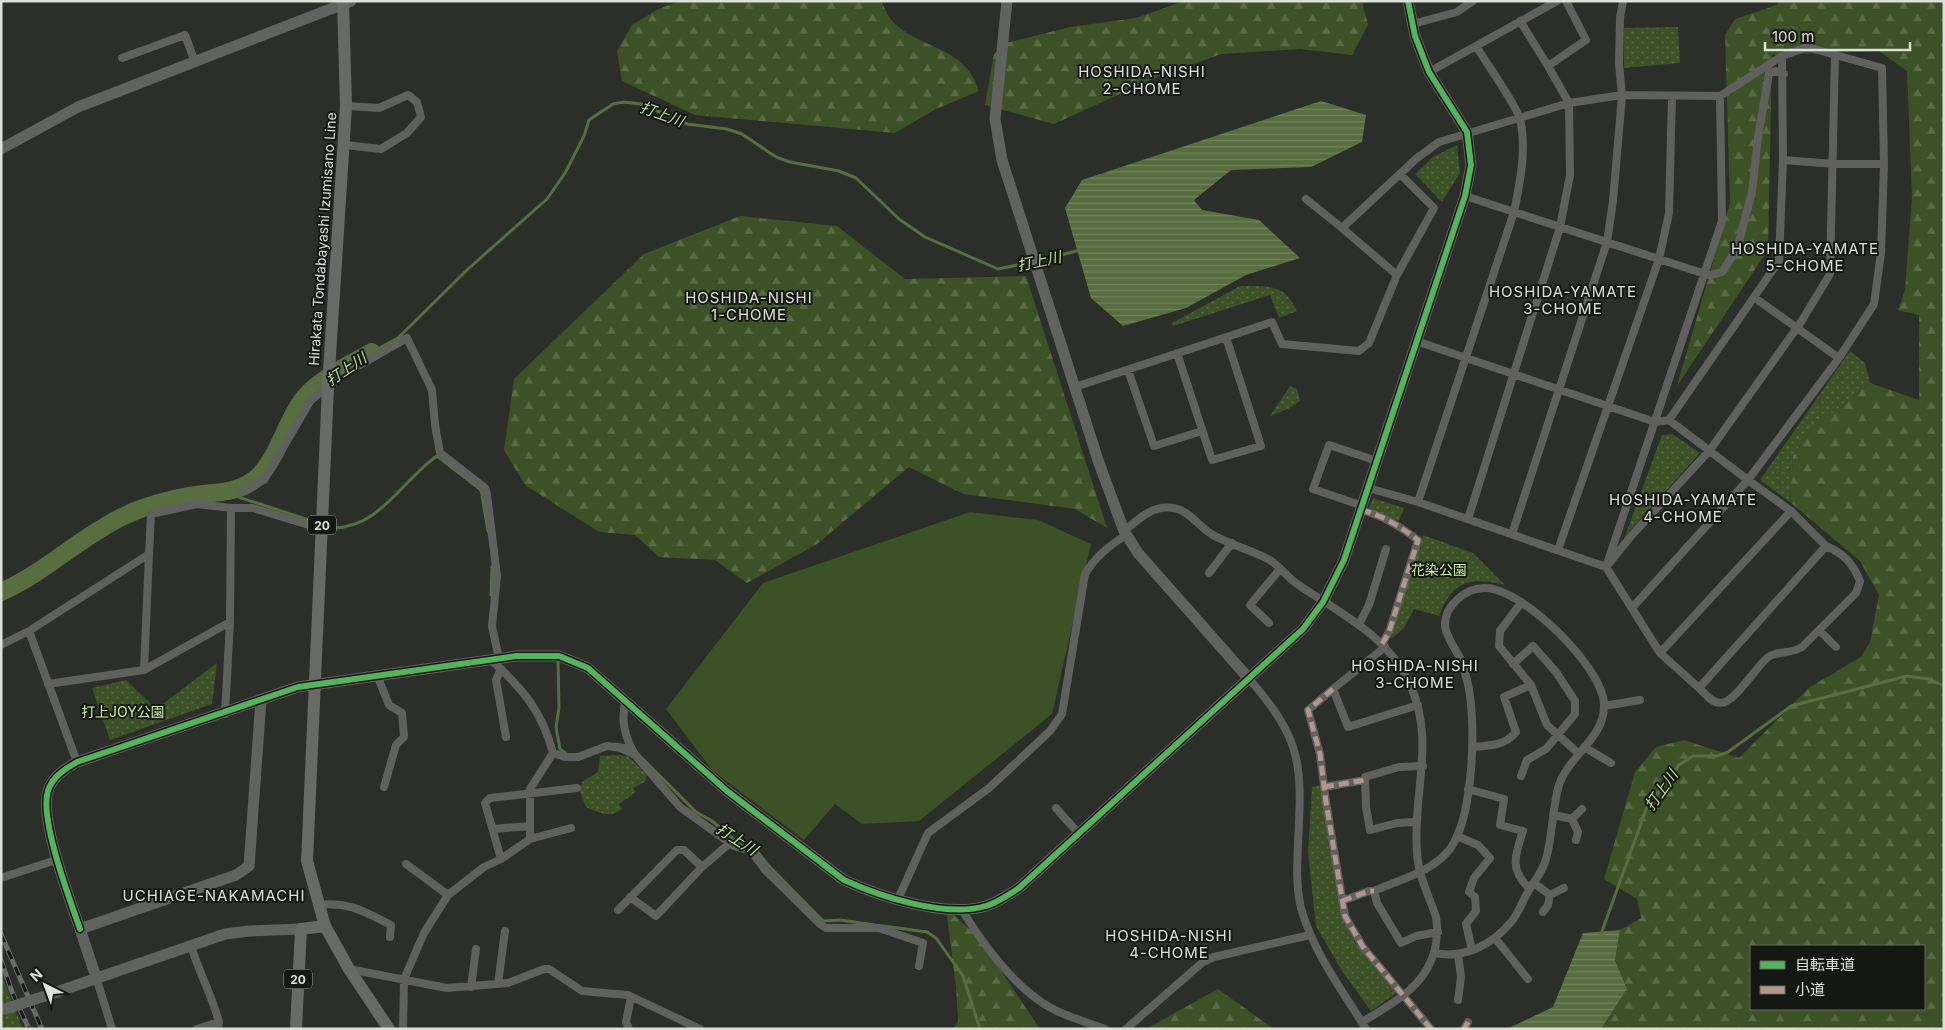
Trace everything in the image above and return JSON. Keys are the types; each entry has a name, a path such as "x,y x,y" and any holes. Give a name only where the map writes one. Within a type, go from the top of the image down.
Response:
{"main road":[{"name":"Hirakata Tondabayashi Izumisano Line","path":"346,2 346,106 328,387 307,861 325,926 349,969 389,1029"},
{"path":"301,929 325,926"},
{"name":"20","path":"296,1029 301,929"}],"street":[{"path":"898,899 928,833 989,788 1050,730 1062,714 1085,574 1091,564 1102,553 1125,533 1152,509 1173,508 1182,511 1212,535 1271,560 1323,602 1359,624 1384,646 1408,680 1418,705 1424,735 1424,766 1416,822 1417,856 1438,932 1434,953 1424,974 1403,996 1364,1026 1310,935 1301,908 1297,882 1301,788 1294,744 1281,719 1250,680 1148,568 1125,533 1075,387 1001,152 995,118 1007,1"},
{"path":"112,1029 56,860 45,803 48,790 64,769 77,762 225,714 298,687 316,684 377,675 497,663 544,655 559,656 588,668 727,791 825,868 861,888 898,899 962,910 984,906 1001,900 1019,888 1250,680 1303,629 1323,602 1344,560 1465,196 1471,165 1467,132 1428,72 1408,1"},
{"path":"1413,24 1457,12 1472,1"},
{"path":"1428,72 1556,1"},
{"path":"1548,66 1586,40 1566,1"},
{"path":"1512,534 1606,242 1613,201 1622,95 1619,64 1622,1"},
{"path":"1,149 78,107 346,2"},
{"path":"1468,519 1560,227 1570,175 1569,103 1520,21"},
{"path":"122,58 185,35 195,62"},
{"path":"1418,502 1514,212 1520,185 1522,141 1520,118 1476,46"},
{"path":"1342,228 1417,158 1440,142 1467,132 1569,103 1622,95 1720,96 1782,56 1807,47 1882,68 1884,164 1881,253 1874,304 1839,358 1748,480 1632,608"},
{"path":"1606,567 1632,535 1710,450 1797,328 1830,274 1836,54"},
{"path":"1669,420 1779,261 1783,160 1784,74 1782,56"},
{"path":"1465,196 1705,274 1711,275 1722,272 1737,249 1752,192 1758,137 1769,73 1775,71 1784,74"},
{"path":"344,145 381,148 407,133 421,117 417,102 408,95 379,108 346,106"},
{"path":"1558,550 1659,259 1669,213 1672,96"},
{"path":"1606,567 1722,221 1720,96"},
{"path":"1783,160 1834,164 1884,164"},
{"path":"1075,387 1272,322 1282,344 1359,351 1370,342 1397,275 1434,208 1400,174"},
{"path":"1306,199 1397,275"},
{"path":"1755,298 1839,358"},
{"path":"1177,353 1212,460 1261,446 1226,337"},
{"path":"242,491 264,480 311,400 344,374 407,338 432,390 440,453 485,488 487,494 496,576 492,626 497,663 496,680 506,737"},
{"path":"1368,488 1418,502 1606,567 1660,653 1711,699 1720,704 1726,702 1766,658 1774,654 1794,652 1819,630 1856,592 1860,581 1853,564 1842,553 1826,546 1790,511 1669,420 1655,422 1416,341"},
{"path":"1128,370 1154,446 1202,431"},
{"path":"1377,461 1329,445 1313,489 1382,515 1418,540 1384,646 1308,710 1320,754 1345,916 1363,947 1431,1029"},
{"path":"144,670 151,514 197,504 231,508 253,508 322,529"},
{"path":"225,714 230,622 231,508"},
{"path":"1660,653 1790,511"},
{"path":"1210,573 1232,543"},
{"path":"1699,688 1826,546"},
{"path":"1359,624 1369,605 1386,549"},
{"path":"1,645 29,631 150,554"},
{"path":"1269,623 1250,605 1280,569"},
{"path":"1342,901 1374,891 1436,864 1451,847 1457,836 1468,789 1472,747 1471,696 1462,662 1450,642 1445,626 1448,610 1463,595 1486,588 1496,590 1521,604 1562,634 1580,655 1598,682 1604,706 1601,723 1584,747 1571,761 1559,785 1546,862 1513,920 1496,938 1484,946 1449,956 1434,953"},
{"path":"1521,604 1505,622 1498,639 1502,651 1531,685 1542,716 1556,736 1578,753"},
{"path":"48,684 144,670 230,622"},
{"path":"1819,630 1836,647"},
{"path":"29,631 77,762"},
{"path":"1513,664 1533,646 1556,672 1576,701 1575,714 1546,749 1527,760 1522,776"},
{"path":"497,663 535,707 547,730 553,753 530,789 530,840"},
{"path":"377,675 390,705 402,713 404,737 396,745 384,787"},
{"path":"1472,747 1491,746 1512,737 1516,732 1504,697 1531,685"},
{"path":"1333,689 1348,728 1418,705"},
{"path":"80,929 236,875 249,866 261,700"},
{"path":"626,700 623,712 623,726 627,741 635,755 680,807 730,843 751,851 765,870 826,928 879,928 923,943 919,966"},
{"path":"1604,706 1640,700"},
{"path":"553,753 565,757 578,757 608,746 620,748 635,755"},
{"path":"1584,747 1611,763"},
{"path":"1416,822 1397,823 1370,830 1366,807 1365,777 1387,769 1424,766"},
{"path":"1324,787 1365,780"},
{"path":"501,859 485,803 490,798 577,788"},
{"path":"1468,789 1504,799 1500,825 1523,831 1515,854 1516,871 1519,880 1550,895"},
{"path":"1056,808 1080,834"},
{"path":"1572,819 1582,810"},
{"path":"1554,815 1572,819"},
{"path":"1572,819 1578,832 1576,840"},
{"path":"492,829 530,826"},
{"path":"403,1029 404,979 424,933 448,895 484,867 501,859 530,840 571,828"},
{"path":"1457,836 1478,845 1490,858 1474,878 1469,892 1475,897 1476,911 1466,924 1472,950"},
{"path":"630,897 656,916 702,867 730,843"},
{"path":"618,910 677,850 684,850 702,867"},
{"path":"1,878 56,860"},
{"path":"406,864 448,895"},
{"path":"1550,895 1564,888"},
{"path":"1374,891 1377,903 1401,943 1416,936 1438,932"},
{"path":"1543,912 1548,905 1550,895"},
{"path":"318,906 334,903 348,904 391,925 390,937"},
{"path":"962,910 979,938 1035,998 1053,1009 1105,1029"},
{"path":"3,1010 225,934 249,930 301,929"},
{"path":"498,984 505,931"},
{"path":"1126,1029 1203,962 1214,957 1310,935"},
{"path":"1496,938 1528,979"},
{"path":"191,946 201,976 212,998 219,1025 197,1029"},
{"path":"471,987 476,949"},
{"path":"1458,954 1461,977 1458,1000"},
{"path":"349,969 447,988 498,984 549,969 582,991 632,997 700,1029"},
{"path":"629,1029 626,1022 632,997"}],"green space":[{"path":"680,1 881,1 889,17 896,25 920,40 944,51 964,66 973,77 979,91 936,109 895,133 695,115 622,81 617,51 632,25 658,9"},
{"path":"1184,1 1362,1 1368,25 1352,55 1300,49 1221,54 1155,78 1054,124 985,105 994,54 1006,43 1070,27 1136,18"},
{"path":"1779,1 1944,1 1942,41 1944,43 1944,1029 1601,1029 1627,989 1615,960 1620,930 1641,918 1637,899 1604,879 1635,772 1656,747 1684,740 1739,758 1810,687 1861,657 1870,642 1879,595 1860,561 1790,502 1793,455 1810,431 1870,383 1919,400 1919,315 1898,310 1905,290 1912,196 1907,71 1879,51 1772,55 1768,250 1677,386 1730,203 1725,35 1735,19 1777,5"},
{"path":"1678,27 1680,63 1624,68 1624,28"},
{"path":"1457,145 1460,173 1442,202 1415,174 1433,157"},
{"path":"740,216 837,226 905,279 1026,276 1107,528 1075,509 963,494 909,467 817,544 747,583 715,560 659,557 635,535 599,532 525,485 504,450 514,379 644,254"},
{"path":"1240,286 1259,286 1281,291 1287,295 1297,311 1279,318 1270,295 1173,326 1172,323"},
{"path":"1850,351 1865,363 1870,383 1810,431 1793,455 1790,502 1760,480"},
{"path":"1290,386 1297,389 1300,401 1288,409 1270,416"},
{"path":"1672,434 1700,453 1625,536 1662,435"},
{"path":"1373,498 1404,508 1399,521 1369,508"},
{"path":"970,512 1038,520 1091,544 1052,714 919,821 862,824 835,804 804,840 713,771 666,709 763,583"},
{"name":"花染公園","path":"1423,535 1473,553 1505,585 1482,581 1464,584 1450,595 1439,616 1414,609 1404,628 1391,639"},
{"name":"打上JOY公園","path":"217,663 212,704 110,740 92,688 126,680 156,709"},
{"path":"620,755 629,757 647,775 645,782 633,788 636,792 619,804 622,809 618,812 604,814 586,807 580,792 582,782 598,772 600,756"},
{"path":"1322,785 1338,901 1355,943 1396,993 1371,1011 1342,971 1316,926 1308,852 1312,787"},
{"path":"946,908 979,938 1040,1029 953,1029 958,1021 956,987"},
{"path":"1,973 23,1029 1,1029"},
{"path":"1218,989 1274,1029 1146,1029"}],"shaded area":[{"path":"1321,101 1366,115 1362,142 1311,167 1231,170 1194,200 1202,210 1259,220 1300,258 1246,275 1186,308 1123,326 1091,298 1065,208 1082,180"},
{"path":"1620,930 1615,960 1627,989 1601,1029 1507,1029 1553,1007 1583,933"}],"waterway":[{"name":"打上川","path":"372,352 398,338 468,269 547,199 565,173 584,136 589,120 613,104 624,102 641,104 687,124 727,129 742,134 776,157 790,162 839,171 856,178 899,219 925,237 998,269 1032,262"},
{"name":"打上川","path":"1038,261 1080,250"},
{"name":"打上川","path":"1,592 33,575 108,524 133,512 177,498 232,490 245,486 267,466 295,411 307,395 324,380 372,352"},
{"name":"打上川","path":"332,528 349,526 377,512 424,466 437,456 481,490 488,531"},
{"name":"打上川","path":"223,492 312,521"},
{"name":"打上川","path":"491,595 492,567"},
{"name":"打上川","path":"558,660 559,708 556,727 560,749 568,755"},
{"name":"打上川","path":"1601,934 1647,807 1679,765 1693,756 1717,756 1728,752 1791,706 1907,676 1929,679 1944,686"},
{"name":"打上川","path":"615,744 628,746"},
{"name":"打上川","path":"635,751 696,812 712,821 738,843 754,847 767,864 823,921 840,920 875,925"},
{"name":"打上川","path":"883,926 927,932 936,938 963,976 980,1029"}],"railway":[{"path":"1,934 42,1029"},
{"path":"1,960 12,992 29,1029"}],"marked path":[{"path":"1361,510 1391,522 1418,540 1389,632 1382,644"},
{"path":"1333,689 1308,710 1320,754 1345,916 1363,947 1431,1029"},
{"path":"1324,787 1365,780"},
{"path":"1342,901 1374,891"},
{"path":"1464,1029 1468,1022"}],"cycle path":[{"path":"80,929 57,859 46,803 50,786 60,774 72,765 298,687 517,656 559,656 588,668 727,791 844,880 895,899 933,908 952,909 970,909 986,906 1019,888 1303,629 1323,602 1344,560 1465,196 1471,165 1467,132 1429,72 1415,36 1408,1"}],"district":[{"name":"HOSHIDA-NISHI 2-CHOME","path":"1142,80"},
{"name":"HOSHIDA-YAMATE 5-CHOME","path":"1805,256"},
{"name":"HOSHIDA-YAMATE 3-CHOME","path":"1563,300"},
{"name":"HOSHIDA-NISHI 1-CHOME","path":"749,306"},
{"name":"HOSHIDA-YAMATE 4-CHOME","path":"1683,508"},
{"name":"HOSHIDA-NISHI 3-CHOME","path":"1415,674"},
{"name":"UCHIAGE-NAKAMACHI","path":"214,895"},
{"name":"HOSHIDA-NISHI 4-CHOME","path":"1169,944"}]}
